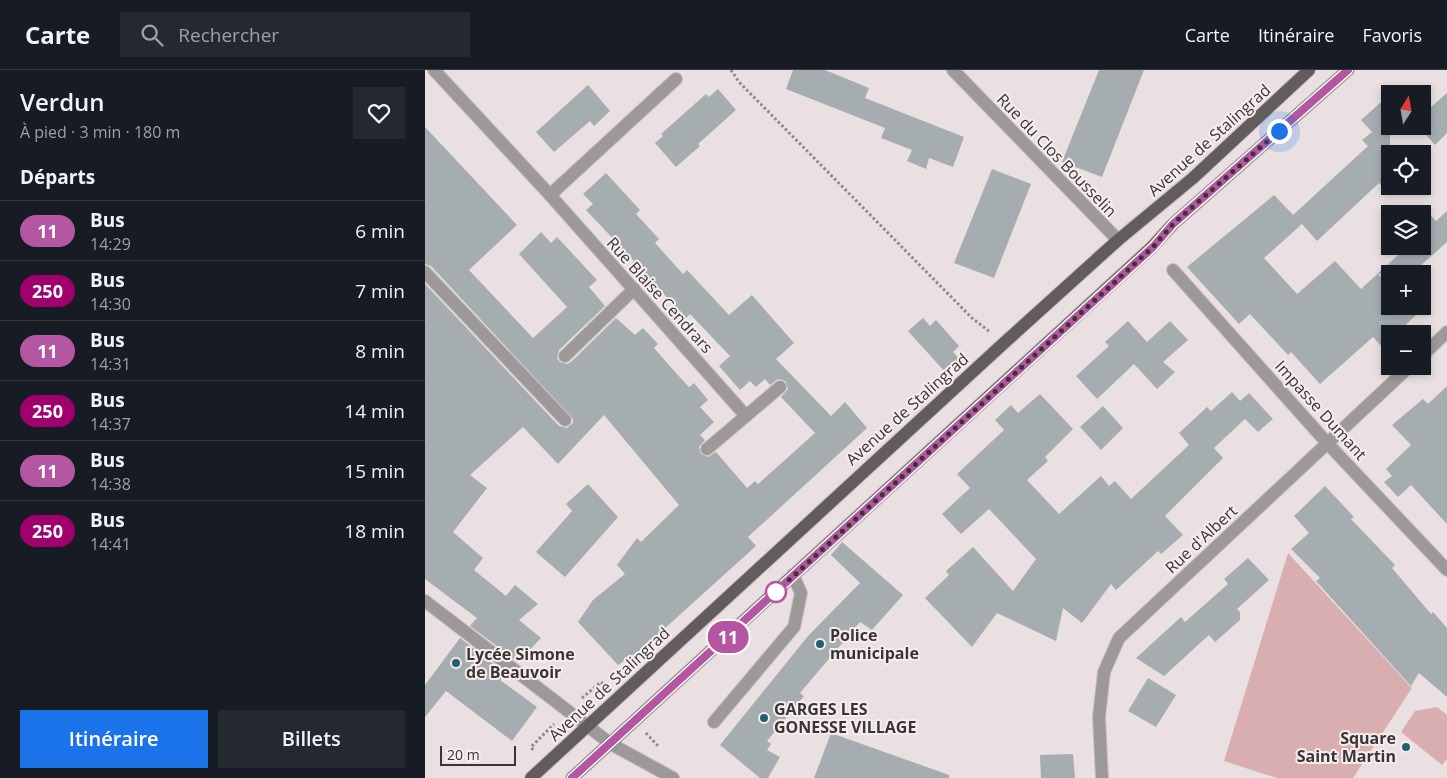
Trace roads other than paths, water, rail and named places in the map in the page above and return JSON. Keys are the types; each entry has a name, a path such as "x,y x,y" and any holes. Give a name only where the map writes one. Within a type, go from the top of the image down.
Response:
{"main road":[{"name":"Avenue de Stalingrad","path":"531,778 1004,343 1118,240 1193,178 1309,70"},
{"path":"572,778 1153,247 1173,224 1348,70"}],"street":[{"name":"Rue Blaise Cendrars","path":"434,70 550,195 746,416"},
{"name":"Rue du Clos Bousselin","path":"953,70 1118,240"},
{"path":"550,195 676,79"},
{"name":"Impasse Dumant","path":"1173,270 1328,444 1447,570"},
{"path":"425,272 565,420"},
{"path":"565,356 634,289"},
{"path":"1431,347 1447,332"},
{"name":"Rue d'Albert","path":"1102,778 1099,717 1104,672 1119,638 1401,375"},
{"path":"707,449 780,387"},
{"path":"715,722 794,627 801,593 793,576"},
{"path":"425,602 611,744 673,778"}],"place":[{"name":"Police municipale","path":"820,644"},
{"name":"Lycée Simone de Beauvoir","path":"456,663"},
{"name":"GARGES LES GONESSE VILLAGE","path":"764,718"},
{"name":"Square Saint Martin","path":"1406,747"}]}
